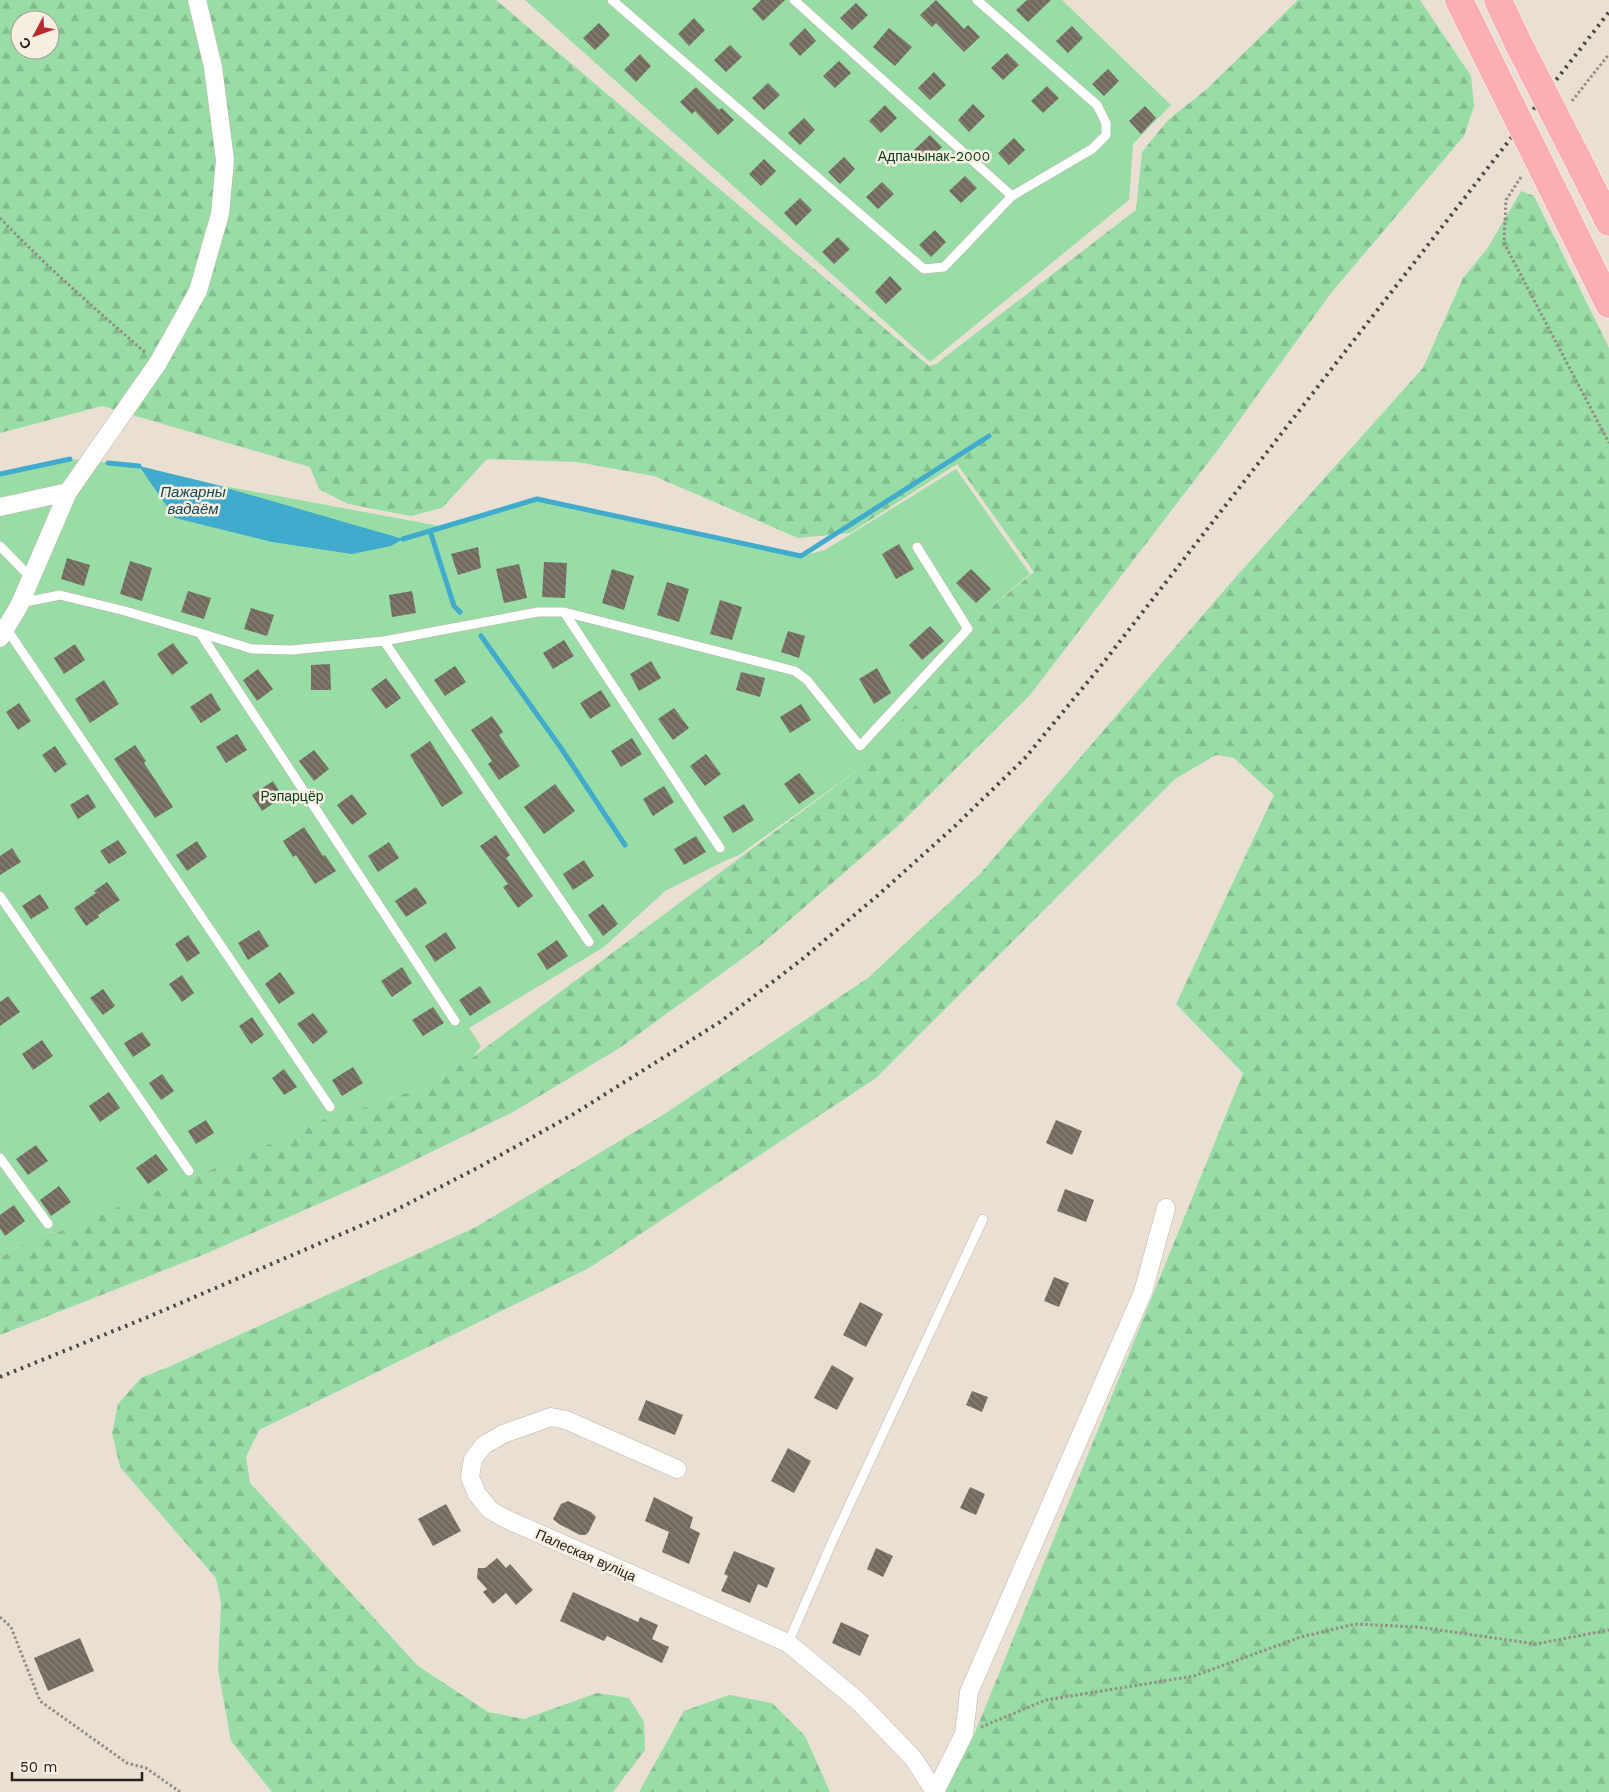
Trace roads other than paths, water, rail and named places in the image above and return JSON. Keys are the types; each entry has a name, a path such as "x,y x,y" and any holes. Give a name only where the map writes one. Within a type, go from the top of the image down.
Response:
{"highway":[{"path":"1459,0 1609,304"},
{"path":"1498,0 1609,222"}],"street":[{"path":"3,633 20,603 68,492 158,363 198,290 220,214 225,160 213,67 198,0"},
{"path":"0,507 68,492"},
{"path":"935,1792 964,1734 969,1692 1144,1292 1166,1208"},
{"name":"Палеская вуліца","path":"677,1469 566,1420 551,1418 503,1434 484,1445 473,1459 470,1477 477,1494 490,1510 506,1519 788,1643 858,1701 913,1758 935,1792"}],"lane":[{"path":"612,0 924,268 944,266 1012,196 1092,149 1106,135 1106,123 1097,105 977,0"},
{"path":"794,0 1012,196"},
{"path":"0,546 31,578"},
{"path":"20,603 60,595 125,611 252,649 292,650 384,641 538,612 564,612 795,671 807,680 860,746 968,629 918,547"},
{"path":"564,612 720,848"},
{"path":"3,633 330,1107"},
{"path":"200,633 455,1021"},
{"path":"384,641 589,942"},
{"path":"0,896 189,1170"},
{"path":"0,1158 48,1224"},
{"path":"788,1643 833,1540 983,1219"}],"water":[{"name":"Пажарны вадаём","path":"139,466 213,484 403,539 391,546 352,554 272,542 175,518"}],"waterway":[{"path":"403,539 537,499 801,556 989,436"},
{"path":"0,474 70,459"},
{"path":"108,463 139,466"},
{"path":"430,531 454,606 460,612"},
{"path":"481,636 561,748 625,845"}],"railway":[{"path":"0,1377 148,1317 388,1214 481,1166 572,1115 720,1022 800,961 877,896 955,826 1025,758 1100,667 1609,12"}],"park label":[{"name":"Адпачынак-2000","path":"934,156"},
{"name":"Рэпарцёр","path":"292,796"}]}
